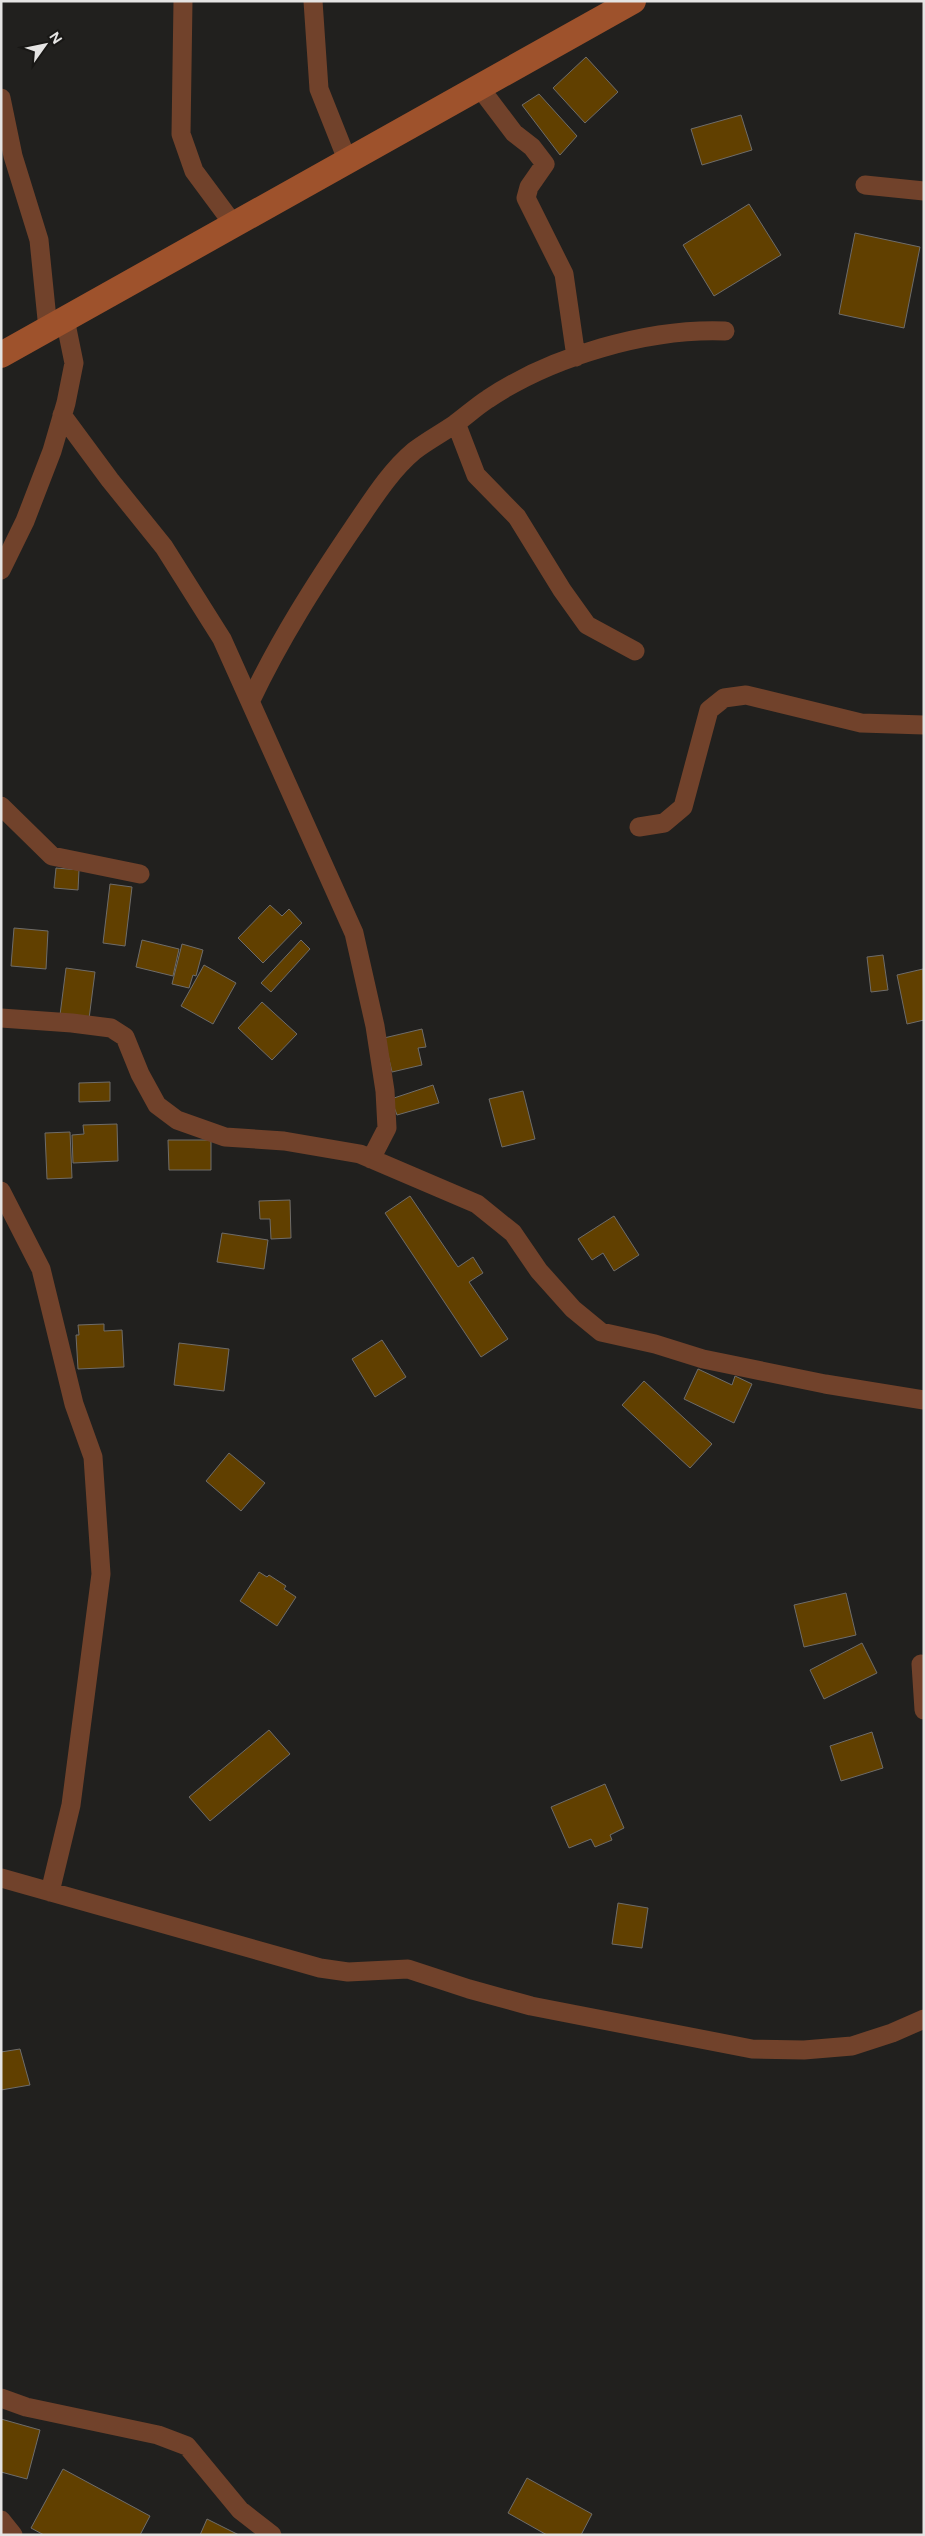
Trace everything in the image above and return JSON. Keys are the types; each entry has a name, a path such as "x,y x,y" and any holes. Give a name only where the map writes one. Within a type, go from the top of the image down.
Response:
{"main road":[{"path":"1,355 633,1"}],"street":[{"path":"183,1 181,134 194,172 234,225"},
{"path":"313,1 319,89 348,162"},
{"path":"480,88 514,133 532,147 545,164 529,187 526,198 564,274 576,357"},
{"path":"1,98 13,156 40,240 56,324 74,363 52,451 25,521 1,570"},
{"path":"866,185 924,191"},
{"path":"251,700 274,651 310,591 388,479 414,451 456,423 488,398 544,369 576,357 654,336 702,330 725,331"},
{"path":"62,415 110,480 164,547 222,639 354,933 375,1026 385,1091 387,1128 371,1160"},
{"path":"456,423 476,475 517,517 586,625 635,651"},
{"path":"639,827 664,822 683,807 709,710 724,698 746,695 861,723 924,725"},
{"path":"1,806 52,856 140,874"},
{"path":"1,1018 111,1028 126,1037 140,1074 157,1105 184,1123 225,1137 284,1141 360,1154 477,1204 513,1233 539,1271 573,1309 601,1332 655,1344 703,1359 825,1384 924,1400"},
{"path":"1,1191 41,1269 74,1404 93,1458 94,1467 101,1574 71,1805 50,1892"},
{"path":"921,1664 924,1710"},
{"path":"1,1878 137,1914 231,1944 320,1968 348,1972 408,1969 469,1989 531,2006 752,2049 804,2050 852,2046 892,2033 924,2019"},
{"path":"1,2398 26,2407 158,2435 187,2446 240,2510 272,2535"},
{"path":"1,2520 13,2535"}],"building":[{"path":"586,57 618,92 585,123 553,88"},
{"path":"539,94 577,136 560,155 522,105"},
{"path":"741,115 752,150 702,165 691,129"},
{"path":"749,204 781,255 714,296 683,245"},
{"path":"855,233 920,247 904,328 839,314"},
{"path":"56,868 79,870 78,890 54,888"},
{"path":"110,884 132,887 125,946 103,943"},
{"path":"270,905 282,916 289,909 302,923 263,963 238,938"},
{"path":"14,928 48,931 46,969 11,966"},
{"path":"142,940 179,949 173,976 136,967"},
{"path":"301,940 310,949 271,992 261,983"},
{"path":"182,944 203,950 196,976 193,975 189,988 172,984"},
{"path":"883,955 888,990 871,992 867,957"},
{"path":"204,965 236,983 213,1024 181,1006"},
{"path":"66,968 95,972 89,1019 60,1015"},
{"path":"923,969 924,1020 907,1024 897,975"},
{"path":"262,1002 297,1034 272,1060 238,1028"},
{"path":"422,1029 426,1047 418,1048 422,1065 392,1072 384,1038"},
{"path":"110,1082 110,1101 79,1102 79,1083"},
{"path":"433,1085 439,1103 397,1115 391,1099"},
{"path":"523,1091 535,1139 502,1147 489,1099"},
{"path":"117,1124 118,1161 73,1163 72,1135 84,1134 83,1125"},
{"path":"70,1132 72,1178 47,1179 45,1133"},
{"path":"168,1140 211,1140 211,1170 169,1170"},
{"path":"410,1196 458,1267 473,1257 483,1273 469,1282 508,1339 481,1357 385,1213"},
{"path":"290,1200 291,1238 271,1239 270,1219 260,1219 259,1201"},
{"path":"614,1216 639,1255 614,1271 603,1253 592,1260 578,1239"},
{"path":"222,1233 268,1240 264,1269 217,1262"},
{"path":"104,1324 104,1331 122,1330 124,1367 78,1369 76,1335 79,1335 78,1325"},
{"path":"382,1340 406,1377 375,1397 352,1359"},
{"path":"179,1343 229,1349 224,1391 174,1385"},
{"path":"698,1369 732,1385 735,1376 752,1384 734,1423 684,1399"},
{"path":"644,1381 712,1444 690,1468 622,1405"},
{"path":"229,1453 265,1483 241,1511 206,1481"},
{"path":"259,1572 267,1577 269,1575 286,1586 284,1589 296,1597 277,1626 240,1601"},
{"path":"846,1593 856,1635 804,1647 794,1605"},
{"path":"862,1643 877,1673 824,1699 810,1670"},
{"path":"269,1730 290,1754 210,1821 189,1797"},
{"path":"872,1732 883,1768 841,1781 830,1746"},
{"path":"605,1784 624,1828 610,1835 612,1840 595,1847 591,1839 569,1848 551,1807"},
{"path":"618,1903 648,1908 642,1948 612,1944"},
{"path":"20,2049 30,2085 1,2090 1,2052"},
{"path":"1,2419 40,2430 27,2479 1,2472"},
{"path":"63,2469 150,2516 140,2535 44,2535 31,2528"},
{"path":"527,2478 592,2514 581,2535 547,2535 508,2513"},
{"path":"207,2519 239,2535 200,2535"}]}
